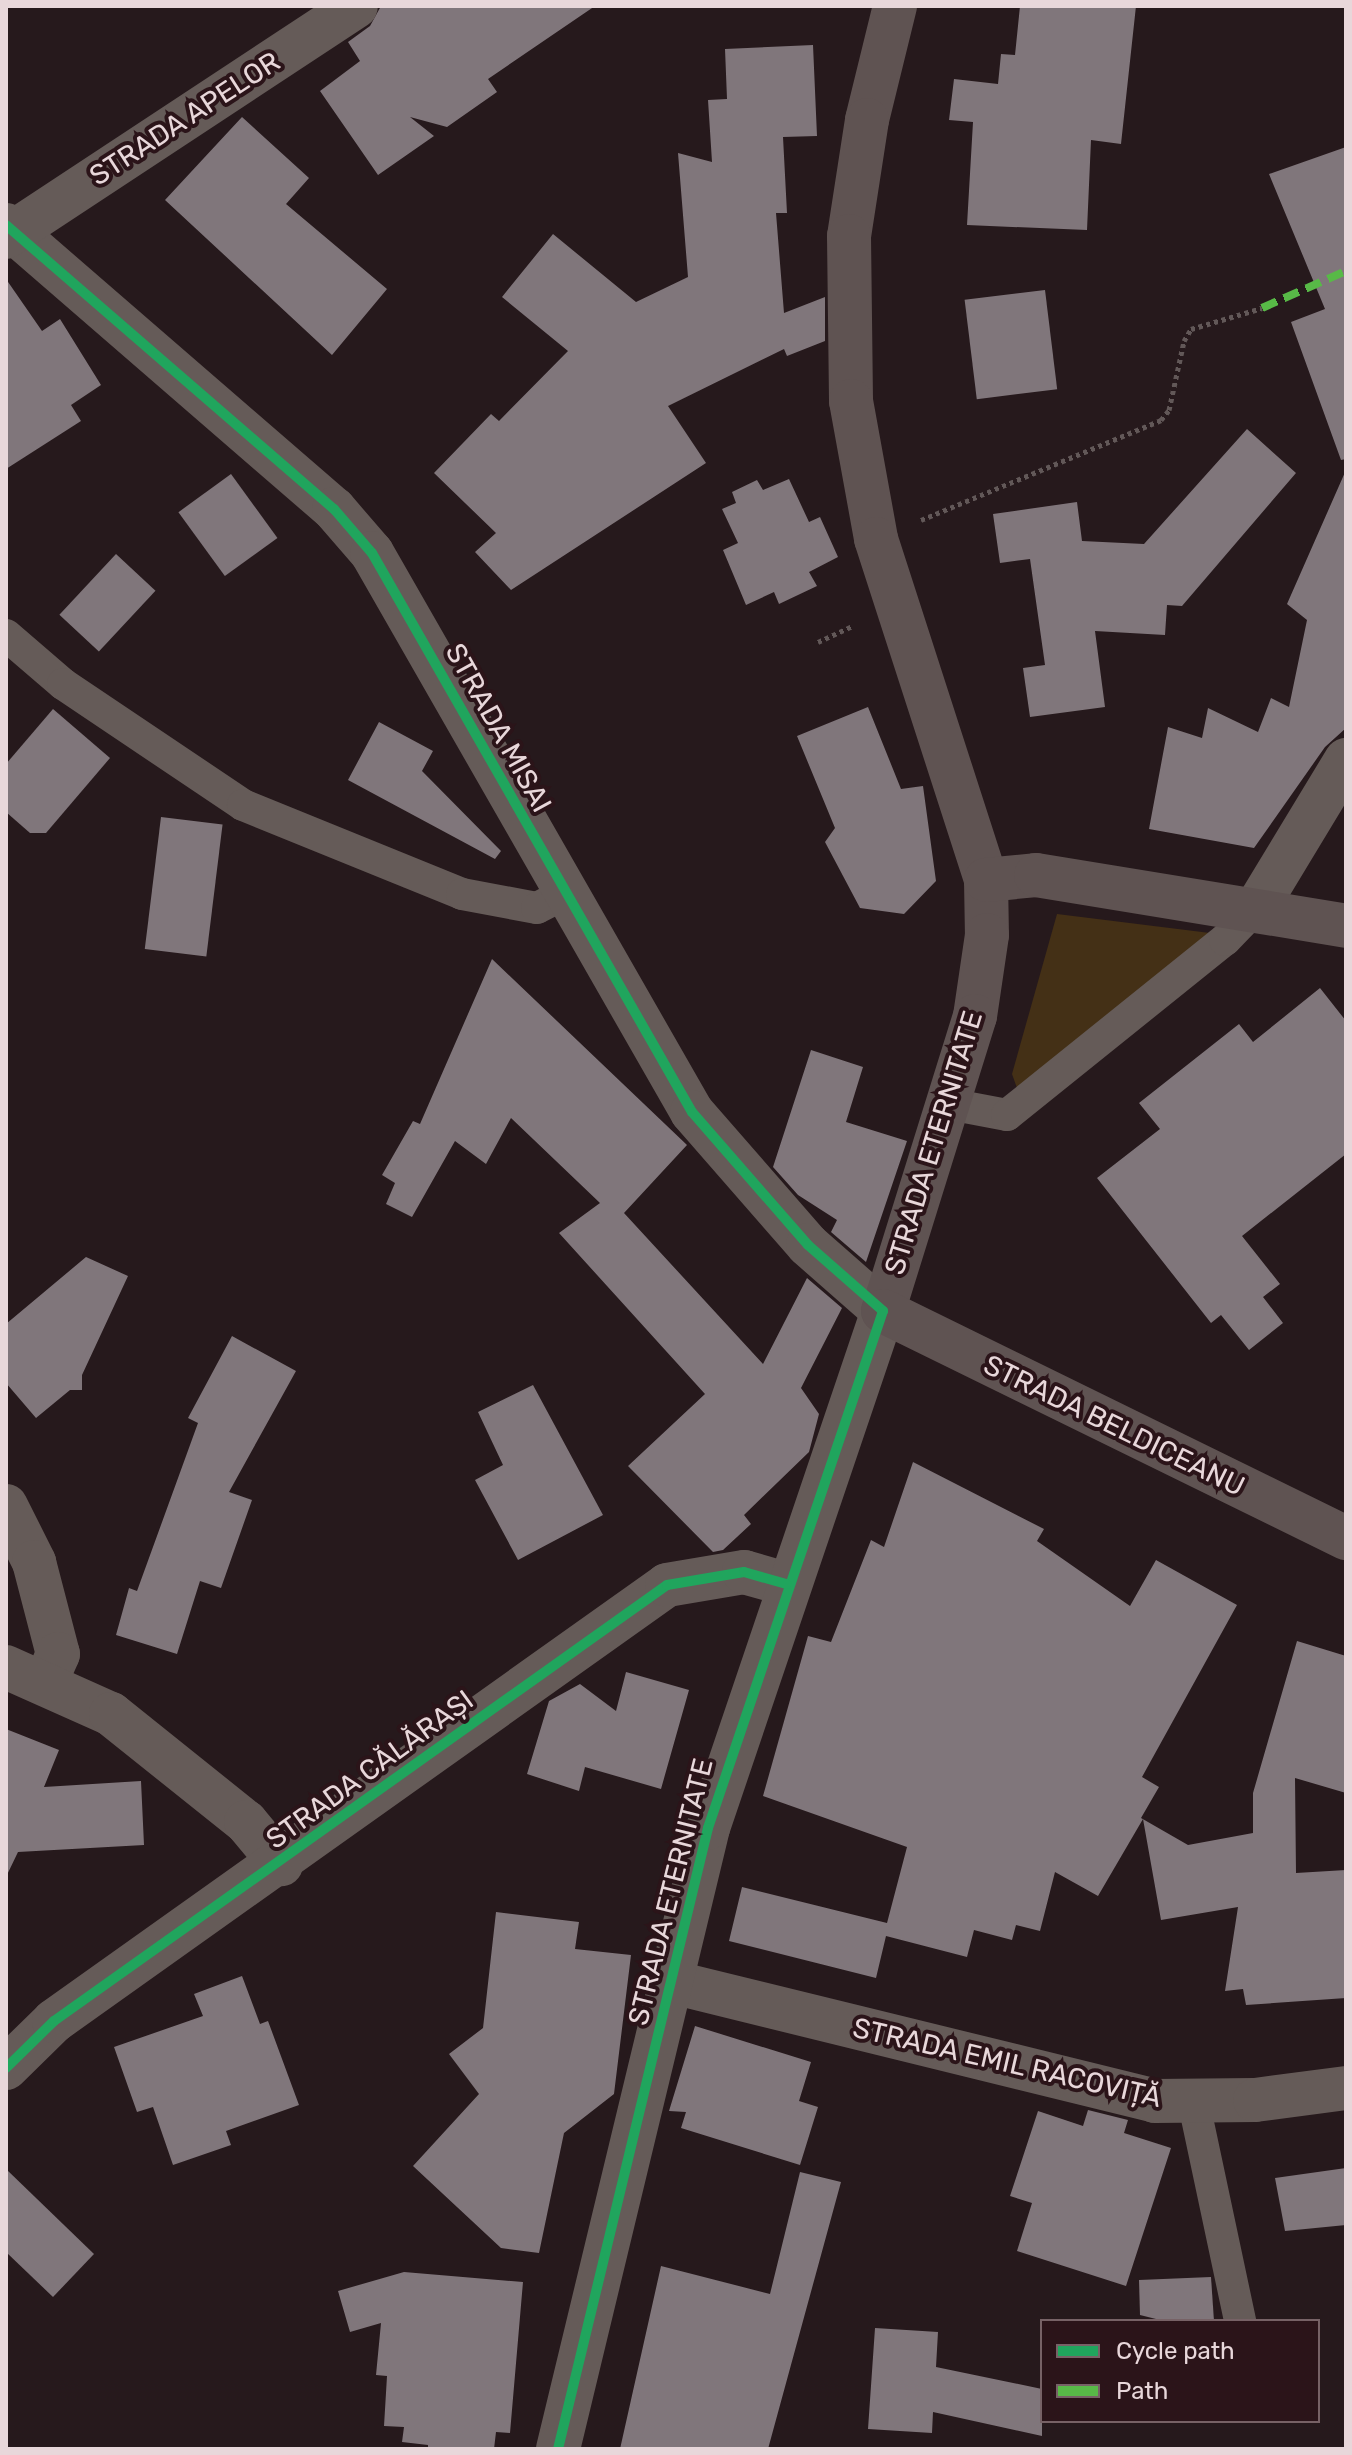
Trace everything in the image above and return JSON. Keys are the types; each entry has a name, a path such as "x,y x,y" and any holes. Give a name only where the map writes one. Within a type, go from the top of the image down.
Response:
{"main road":[{"name":"STRADA ETERNITATE","path":"883,1311 975,1016 987,935 986,880 876,539 851,401 849,236 867,120 895,6"},
{"path":"986,880 1036,875 1257,907 1346,926"},
{"name":"STRADA BELDICEANU","path":"883,1311 1346,1538"}],"street":[{"name":"STRADA APELOR","path":"9,231 356,6"},
{"name":"STRADA MISAI","path":"9,231 334,509 372,553 563,895 692,1112 808,1245 883,1311"},
{"path":"1257,907 1346,760"},
{"name":"STRADA ETERNITATE","path":"558,2449 708,1828 786,1584 883,1311"},
{"path":"6,1506 34,1562 58,1654 25,1675"},
{"name":"STRADA CĂLĂRAȘI","path":"6,2068 54,2021 281,1864 667,1585 744,1572 786,1584"},
{"path":"25,1675 111,1714 246,1822 281,1864"},
{"name":"STRADA EMIL RACOVIȚĂ","path":"672,1982 1155,2101 1194,2104 1346,2088"}],"lane":[{"path":"6,635 63,684 243,805 462,894 537,908 563,895"},
{"path":"949,1104 1007,1115 1225,940 1257,907"},
{"path":"1194,2104 1240,2319"}],"path":[{"path":"876,539 1161,420 1169,410 1184,341 1191,329 1262,308"},
{"path":"818,642 866,620"}],"shaded area":[{"path":"1057,914 1210,933 1017,1088 1012,1074"}],"building":[{"path":"381,6 595,6 488,79 497,92 447,127 410,117 434,136 378,175 320,91 360,61 348,42 370,26"},
{"path":"1020,6 1136,6 1121,144 1091,140 1087,230 967,225 973,122 949,120 954,79 998,84 1001,54 1015,55"},
{"path":"813,45 817,136 783,137 787,213 776,213 784,313 825,297 825,341 787,356 784,349 668,406 706,463 511,590 475,552 496,533 434,473 491,414 499,421 568,351 502,297 553,234 636,302 688,277 678,153 712,162 708,100 727,99 725,49"},
{"path":"242,117 309,178 286,204 387,289 332,355 165,200"},
{"path":"1346,147 1346,459 1341,460 1291,322 1325,309 1269,174"},
{"path":"6,279 42,331 60,319 101,385 71,405 81,421 6,469"},
{"path":"1045,290 1057,389 977,399 965,300"},
{"path":"1247,429 1296,473 1182,606 1167,605 1165,635 1095,631 1105,707 1030,717 1023,668 1045,665 1030,559 1000,563 993,514 1077,502 1082,541 1144,544"},
{"path":"1346,470 1346,728 1325,747 1254,848 1149,829 1168,727 1202,738 1208,708 1258,732 1271,698 1289,707 1307,620 1287,604"},
{"path":"231,474 277,538 225,576 178,512"},
{"path":"789,479 809,522 820,517 838,557 809,572 817,586 779,604 774,592 746,605 723,550 738,543 722,509 736,503 732,492 757,480 763,490"},
{"path":"116,554 155,591 99,652 59,615"},
{"path":"868,707 901,789 923,786 936,881 904,914 860,908 825,842 835,828 797,736"},
{"path":"53,709 110,758 46,833 30,833 6,812 6,764"},
{"path":"379,722 433,751 422,771 501,851 495,859 348,780"},
{"path":"161,817 223,825 206,957 145,949"},
{"path":"492,959 687,1145 624,1213 763,1364 807,1278 842,1308 801,1388 819,1414 809,1452 744,1515 751,1524 723,1550 713,1552 628,1466 705,1394 559,1233 600,1203 511,1118 486,1164 455,1141 412,1217 386,1204 395,1183 382,1175 413,1121 420,1124"},
{"path":"1320,988 1346,1021 1346,1154 1242,1236 1280,1284 1263,1297 1283,1323 1249,1350 1221,1315 1211,1323 1097,1178 1160,1129 1139,1103 1239,1024 1253,1042"},
{"path":"811,1050 863,1067 846,1122 907,1141 866,1262 831,1232 837,1220 798,1195 773,1167"},
{"path":"86,1257 128,1276 82,1375 82,1390 70,1390 36,1418 6,1383 6,1324"},
{"path":"232,1336 296,1371 229,1492 252,1500 221,1588 200,1581 177,1654 116,1635 129,1588 137,1591 198,1423 188,1418"},
{"path":"533,1385 603,1515 518,1560 475,1480 503,1465 478,1412"},
{"path":"913,1462 1044,1529 1037,1541 1130,1606 1156,1560 1237,1605 1142,1777 1159,1787 1098,1896 1055,1872 1040,1931 1016,1925 1012,1940 974,1930 967,1957 886,1936 876,1978 729,1941 742,1887 887,1923 907,1847 763,1796 808,1636 831,1642 871,1540 884,1547"},
{"path":"1297,1641 1346,1656 1346,1793 1295,1778 1296,1873 1346,1870 1346,1998 1246,2005 1243,1989 1225,1991 1238,1907 1161,1920 1143,1819 1188,1845 1253,1833 1253,1793"},
{"path":"626,1672 689,1690 661,1789 585,1767 579,1791 527,1774 549,1701 580,1684 616,1711"},
{"path":"6,1729 59,1750 44,1787 141,1781 144,1845 18,1852 6,1877"},
{"path":"496,1912 579,1922 575,1949 631,1955 614,2094 564,2133 539,2253 501,2248 413,2166 479,2094 449,2054 483,2028"},
{"path":"242,1976 260,2024 268,2021 299,2105 226,2131 231,2145 173,2165 153,2107 137,2112 114,2047 203,2016 194,1994"},
{"path":"695,2026 811,2062 799,2101 818,2107 800,2165 681,2128 686,2112 669,2111"},
{"path":"1088,2110 1128,2120 1124,2133 1171,2148 1126,2286 1017,2251 1032,2203 1010,2196 1038,2111 1083,2126"},
{"path":"1346,2168 1346,2225 1285,2231 1275,2178"},
{"path":"6,2169 94,2254 53,2297 6,2252"},
{"path":"800,2172 841,2182 768,2449 620,2449 661,2266 770,2294"},
{"path":"404,2272 523,2282 510,2433 496,2432 494,2449 428,2449 428,2445 402,2442 404,2427 384,2426 387,2376 376,2375 381,2323 350,2332 338,2291"},
{"path":"1211,2277 1214,2319 1156,2319 1140,2315 1139,2280"},
{"path":"875,2328 938,2332 936,2367 1040,2389 1042,2436 933,2412 932,2433 868,2429"}],"marked path":[{"path":"1262,308 1346,271"}],"cycle path":[{"path":"6,225 334,509 372,553 692,1112 808,1245 883,1311 708,1828 558,2449"},
{"path":"6,2068 54,2021 667,1585 744,1572 786,1584"}]}
